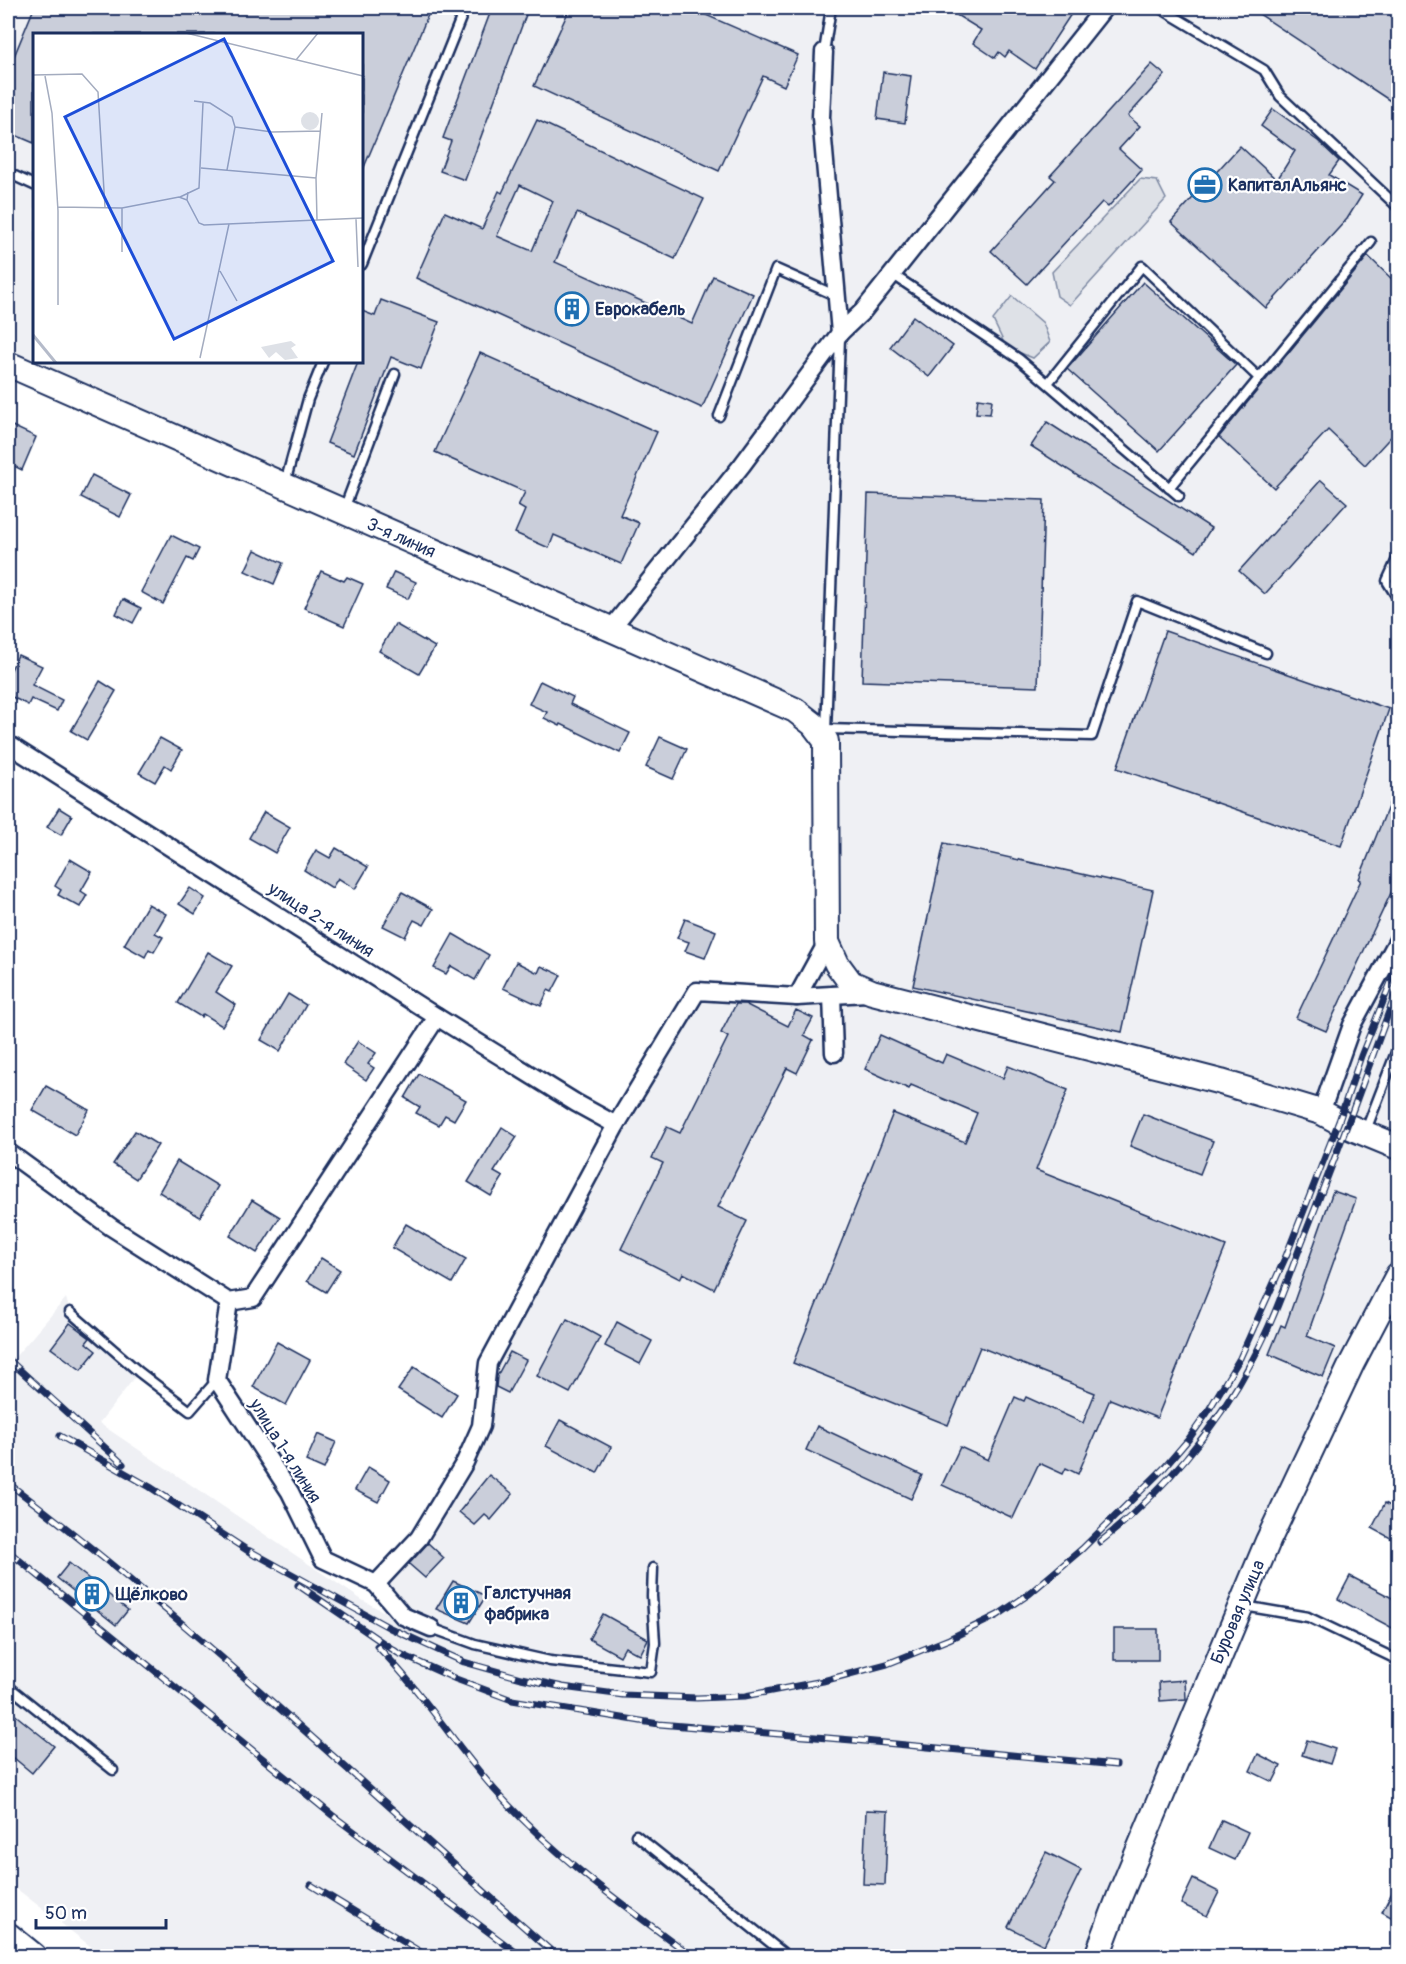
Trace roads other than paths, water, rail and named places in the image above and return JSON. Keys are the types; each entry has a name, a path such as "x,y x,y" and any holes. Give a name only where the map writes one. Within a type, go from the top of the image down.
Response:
{"street":[{"path":"610,630 742,465 840,333 862,312 1104,8"},
{"path":"824,52 821,117 840,333"},
{"name":"3-я линия","path":"8,364 795,710 826,735"},
{"path":"826,735 827,942 837,964 851,983 872,992 1209,1079 1321,1112 1398,1148"},
{"name":"улица 2-я линия","path":"8,744 437,1017 576,1103 616,1125"},
{"path":"1321,1112 1352,1025 1398,940"},
{"path":"797,997 827,942"},
{"path":"431,1628 403,1616 376,1584 419,1538 465,1462 481,1426 489,1363 616,1125 697,991 797,997 872,992"},
{"path":"832,995 834,1053"},
{"path":"8,1152 111,1227 229,1302 253,1298 437,1017"},
{"name":"Буровая улица","path":"1097,1956 1120,1895 1268,1541 1352,1363 1398,1275"},
{"path":"217,1380 229,1302"},
{"name":"улица 1-я линия","path":"217,1380 290,1492 323,1559 376,1584"},
{"path":"8,1935 34,1956"}],"lane":[{"path":"363,262 465,8"},
{"path":"824,52 831,8"},
{"path":"1160,8 1264,70 1280,96 1398,207"},
{"path":"8,173 33,185"},
{"path":"1170,488 1371,242"},
{"path":"1048,383 1142,266 1259,378"},
{"path":"719,416 776,269 837,296"},
{"path":"892,274 1019,358 1179,496"},
{"path":"840,333 826,735 1092,736 1137,601 1266,653"},
{"path":"284,486 308,399 322,363"},
{"path":"343,512 395,374"},
{"path":"1398,557 1386,581 1398,599"},
{"path":"1365,1133 1398,1047"},
{"path":"70,1312 190,1411 217,1380"},
{"path":"431,1628 475,1644 550,1661 651,1672 655,1643 653,1568"},
{"path":"1241,1605 1308,1617 1398,1660"},
{"path":"8,1686 113,1770"},
{"path":"636,1835 787,1956"}],"railway":[{"path":"250,1551 390,1628 464,1662 563,1687 623,1695 697,1698 745,1696 823,1681 887,1664 949,1639 998,1615 1029,1594 1082,1549 1164,1468 1207,1413 1240,1358 1286,1256 1339,1121 1361,1056 1398,965"},
{"path":"1100,1542 1145,1503 1186,1458 1222,1410 1253,1359 1279,1301 1398,988"},
{"path":"8,1359 123,1464"},
{"path":"60,1436 150,1487 256,1556"},
{"path":"8,1483 150,1596 219,1655 557,1956"},
{"path":"8,1551 332,1815 521,1956"},
{"path":"298,1585 398,1653 456,1679 512,1700 659,1724 1116,1765"},
{"path":"377,1646 408,1680 478,1770 515,1812 588,1877 692,1956"},
{"path":"311,1885 427,1956"}],"place":[{"name":"КапиталАльянс","path":"1205,185"},
{"name":"Еврокабель","path":"572,309"},
{"name":"Щёлково","path":"92,1594"},
{"name":"Галстучная фабрика","path":"461,1603"}]}
